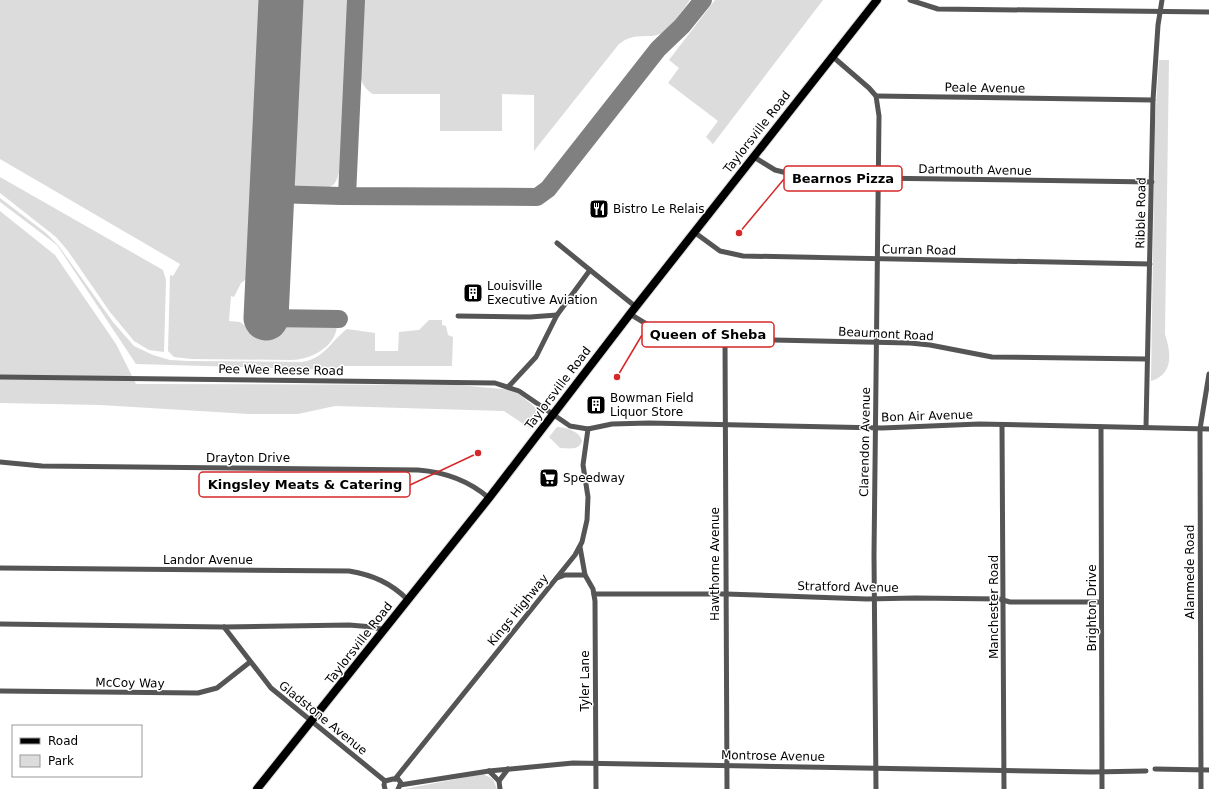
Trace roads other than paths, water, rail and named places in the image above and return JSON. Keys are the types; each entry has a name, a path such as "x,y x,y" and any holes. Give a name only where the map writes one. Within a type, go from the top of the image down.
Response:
{"main road":[{"name":"Taylorsville Road","path":"257,789 312,722 489,498 633,310 876,0"}],"street":[{"path":"910,0 938,9 1161,10 1209,12"},
{"name":"Ribble Road","path":"1146,427 1153,100 1158,25 1162,0"},
{"path":"832,56 869,88 876,96"},
{"name":"Peale Avenue","path":"876,96 1153,100"},
{"name":"Clarendon Avenue","path":"876,96 880,136 875,428 876,789"},
{"name":"Dartmouth Avenue","path":"754,156 775,170 786,174 879,178 1152,182"},
{"name":"Curran Road","path":"694,232 711,246 730,254 1150,264"},
{"name":"Beaumont Road","path":"557,243 590,270 650,326 672,336 930,345 992,356 1147,359"},
{"path":"508,386 536,357 557,315 590,270"},
{"path":"458,316 530,317 557,315"},
{"name":"Hawthorne Avenue","path":"725,339 727,789"},
{"name":"Alanmede Road","path":"1201,789 1200,429 1209,374"},
{"name":"Pee Wee Reese Road","path":"0,377 495,383 508,386 554,414"},
{"name":"Bon Air Avenue","path":"554,414 570,426 588,429 620,424 725,424 875,428 1002,425 1209,429"},
{"name":"Manchester Road","path":"1002,425 1004,789"},
{"name":"Brighton Drive","path":"1101,426 1102,789"},
{"name":"Kings Highway","path":"395,779 556,579 575,555 580,546 585,531 588,508 588,488 583,465 588,429"},
{"name":"Drayton Drive","path":"0,462 62,467 418,470 452,476 477,488 489,498"},
{"name":"Tyler Lane","path":"580,546 585,575 594,594 596,789"},
{"name":"Landor Avenue","path":"0,568 349,571 379,579 394,588 408,600"},
{"path":"556,579 565,575 585,575"},
{"name":"Stratford Avenue","path":"594,594 726,594 1003,600 1010,602 1101,602"},
{"path":"0,624 224,627 349,625 373,627 384,630"},
{"name":"Gladstone Avenue","path":"224,627 271,688 385,781"},
{"name":"McCoy Way","path":"0,691 198,693 217,688 250,662"},
{"name":"Montrose Avenue","path":"399,787 489,771 565,763 596,762 726,764 876,769 1102,772 1146,771"},
{"path":"499,781 508,769"},
{"path":"1155,769 1209,770"},
{"path":"489,771 499,781 500,789"},
{"path":"385,789 385,781 395,779 399,787"}],"place":[{"name":"Bistro Le Relais","path":"599,209"},
{"name":"Bearnos Pizza","path":"739,233"},
{"name":"Louisville Executive Aviation","path":"473,293"},
{"name":"Queen of Sheba","path":"617,377"},
{"name":"Bowman Field Liquor Store","path":"596,405"},
{"name":"Kingsley Meats & Catering","path":"478,453"},
{"name":"Speedway","path":"549,478"}]}
